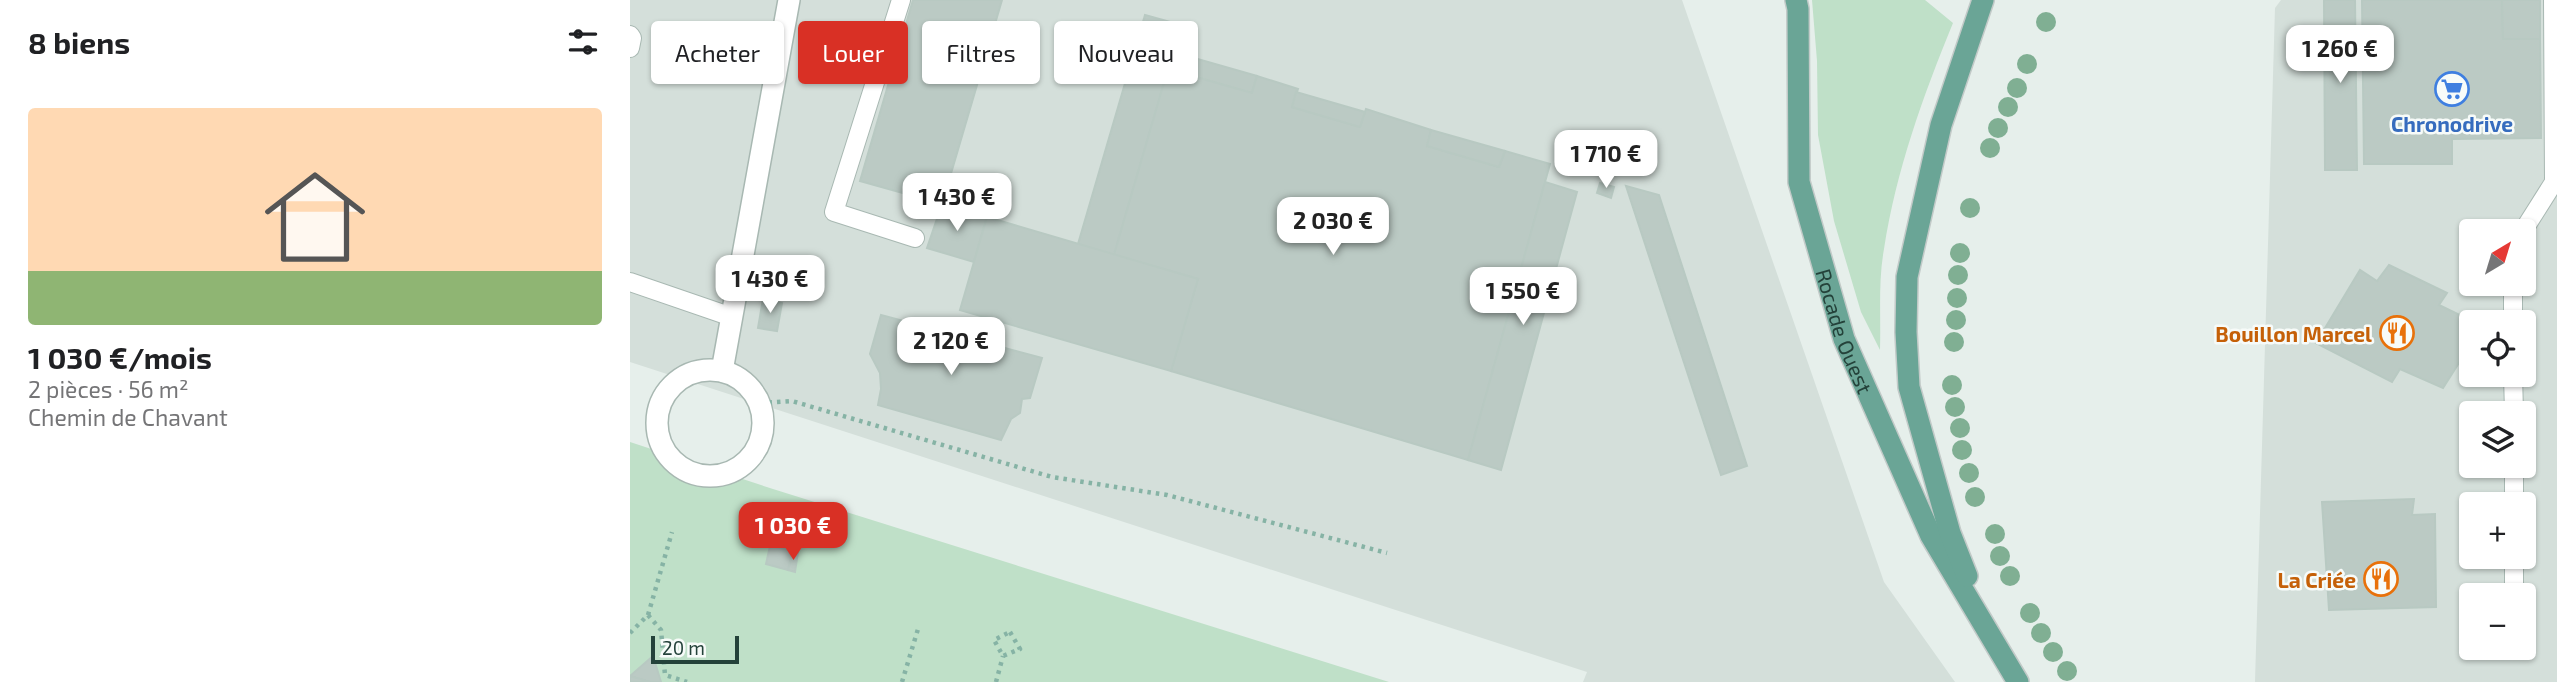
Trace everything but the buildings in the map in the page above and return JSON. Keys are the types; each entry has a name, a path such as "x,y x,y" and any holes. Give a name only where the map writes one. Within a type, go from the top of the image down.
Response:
{"main road":[{"name":"Rocade Ouest","path":"1796,0 1799,182 1844,339 1931,536 2018,682"},
{"name":"Rocade Ouest","path":"1983,0 1941,125 1907,277 1906,332 1909,387 1928,460 1950,533 1989,633"}],"street":[{"path":"722,371 789,0"},
{"path":"704,370 722,371 738,378 751,389 760,404 763,421 761,437 754,453 742,465 727,473 710,476 694,474 677,466 665,452 658,436 657,417 661,400 672,385 687,374 704,370"}],"lane":[{"path":"901,0 834,212 915,238"},
{"path":"2531,219 2554,182 2553,0"},
{"path":"630,35 630,48"},
{"path":"630,282 732,317"}],"path":[{"path":"760,404 792,401 1052,477 1167,495 1387,553"},
{"path":"630,633 648,615 672,532"},
{"path":"648,615 661,630 665,675 687,682"},
{"path":"902,682 918,629"},
{"path":"996,682 1003,656 994,640 1010,632 1020,649 1003,656"}],"shaded area":[{"path":"630,0 1682,0 1884,582 1955,682 1583,682 1587,672 630,362"},
{"path":"2281,0 2557,0 2557,682 2255,682 2275,8"}],"green space":[{"path":"1812,0 1925,0 1953,23 1912,134 1889,220 1881,274 1880,350 1861,312 1834,221 1818,135 1817,61"},
{"path":"630,442 773,489 1389,682 630,682"}],"place":[{"name":"Chronodrive","path":"2452,89"},
{"name":"Bouillon Marcel","path":"2397,333"},
{"name":"La Criée","path":"2381,579"}]}
